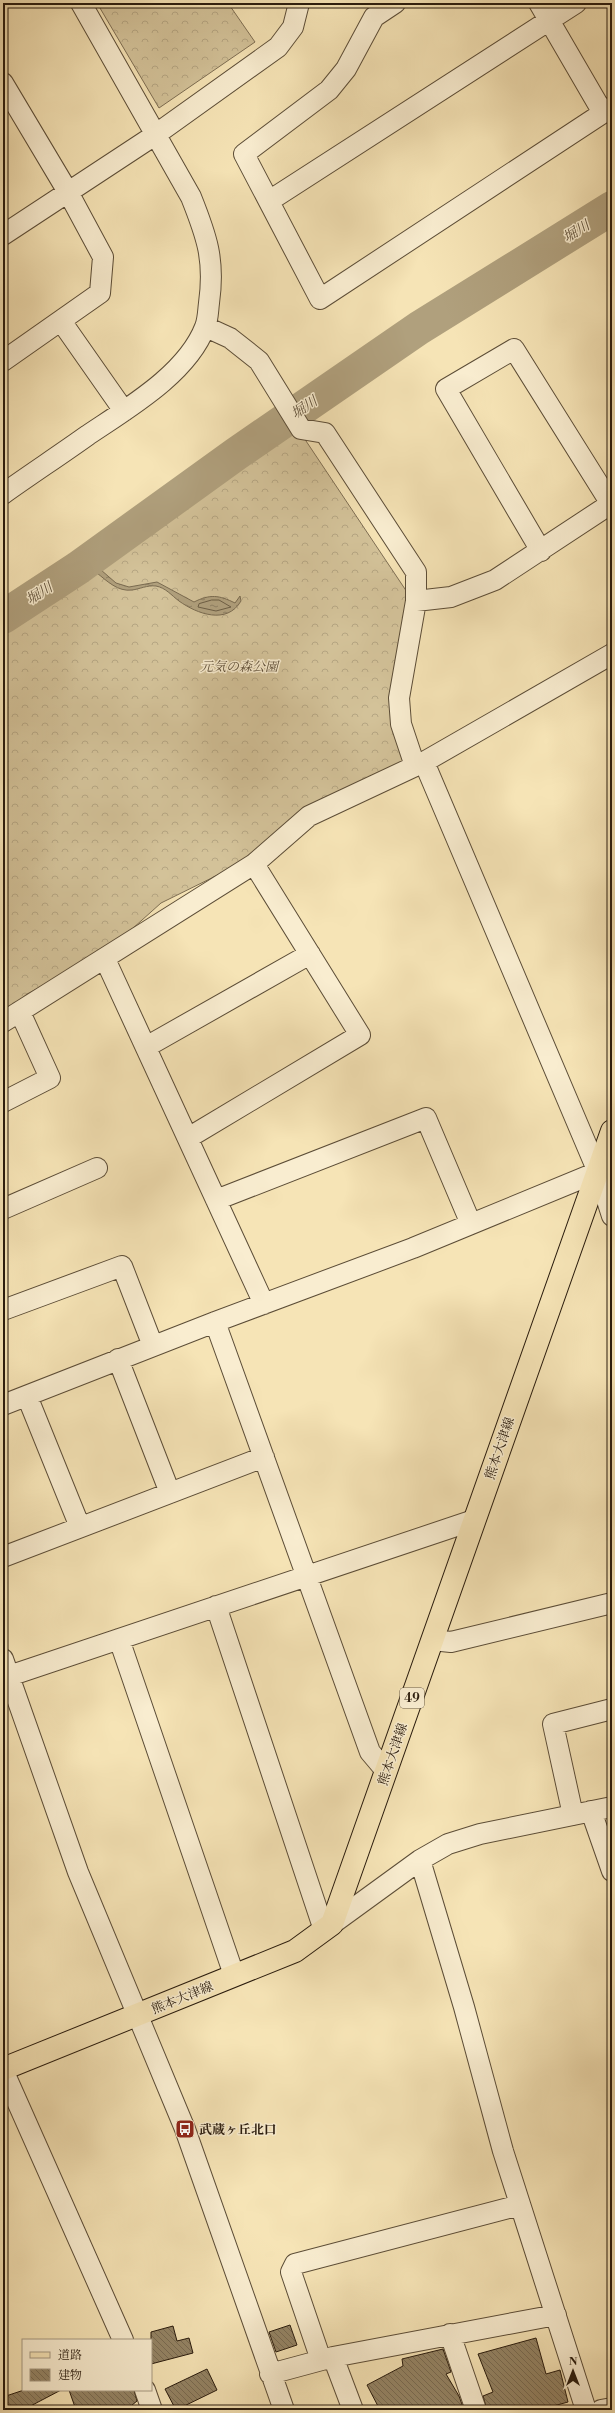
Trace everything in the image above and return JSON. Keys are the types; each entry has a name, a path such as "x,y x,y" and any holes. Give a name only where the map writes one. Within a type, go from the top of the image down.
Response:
{"main road":[{"name":"熊本大津線","path":"3,2070 295,1951 328,1927 386,1771 474,1520 605,1169 612,1131"}],"street":[{"path":"3,494 124,411 169,377 191,352 206,327 211,289 211,257 204,230 191,197 81,3"},
{"path":"3,235 155,135 278,47 293,27 299,3"},
{"path":"395,3 374,17 346,69 329,90 244,154 320,299 607,110 539,3"},
{"path":"269,201 576,3"},
{"path":"3,83 9,106 68,192 103,257 100,294 3,361"},
{"path":"61,321 124,411"},
{"path":"206,327 230,338 259,361 300,429 326,433 416,572 416,601 400,698 401,724 605,1169 612,1216"},
{"path":"416,601 451,597 495,580 541,551 611,503 514,349 446,389 541,551"},
{"path":"3,1022 254,864 309,816 420,764 612,654"},
{"path":"188,1138 360,1035 254,864"},
{"path":"146,1048 310,954"},
{"path":"105,958 264,1304"},
{"path":"3,1102 50,1078 20,1012"},
{"path":"216,1200 426,1118 471,1224"},
{"path":"3,1209 97,1168"},
{"path":"3,1405 118,1359 413,1248 605,1169"},
{"path":"3,1310 122,1266 153,1346"},
{"path":"215,1322 370,1752 386,1771"},
{"path":"118,1359 170,1493"},
{"path":"27,1396 80,1527"},
{"path":"3,1557 264,1457"},
{"path":"284,2410 270,2374 185,2129 78,1872 6,1667 119,1639 474,1520"},
{"path":"432,1640 451,1642 612,1603"},
{"path":"216,1606 328,1927 420,1860 448,1844 480,1834 612,1807"},
{"path":"119,1639 234,1975"},
{"path":"612,1709 553,1724 582,1813 612,1871"},
{"path":"420,1860 464,2007 503,2151 586,2410"},
{"path":"3,2070 123,2339"},
{"path":"353,2410 327,2358 291,2272 295,2264 520,2205"},
{"path":"270,2374 327,2358 556,2315"},
{"path":"450,2334 476,2410"},
{"path":"145,2391 152,2410"},
{"path":"601,2410 612,2408"}],"green space":[{"path":"97,3 228,3 255,42 159,108"},
{"name":"元気の森公園","path":"296,426 413,601 396,698 410,763 240,864 161,903 103,955 27,994 3,1014 3,633 82,584 192,500"}],"water":[{"path":"101,570 116,583 129,587 157,582 194,602 214,596 224,598 235,603 240,596 241,601 228,613 212,615 186,606 160,587 150,586 135,590 117,588 97,573"}],"building":[{"path":"290,2325 297,2345 276,2352 269,2332"},
{"path":"173,2326 177,2341 189,2338 193,2353 152,2364 151,2332"},
{"path":"536,2338 546,2374 560,2370 568,2402 539,2410 487,2410 483,2396 493,2392 478,2354"},
{"path":"443,2349 451,2372 446,2374 459,2396 464,2410 380,2410 367,2385 403,2366 402,2359"},
{"path":"207,2369 217,2390 176,2410 165,2389"},
{"path":"22,2391 59,2391 23,2410 3,2410 3,2397"},
{"path":"69,2391 134,2391 137,2401 126,2410 76,2410"}],"waterway":[{"name":"堀川","path":"3,617 78,568 236,454 419,328 612,208"}],"place":[{"name":"武蔵ヶ丘北口","path":"185,2129"}]}
